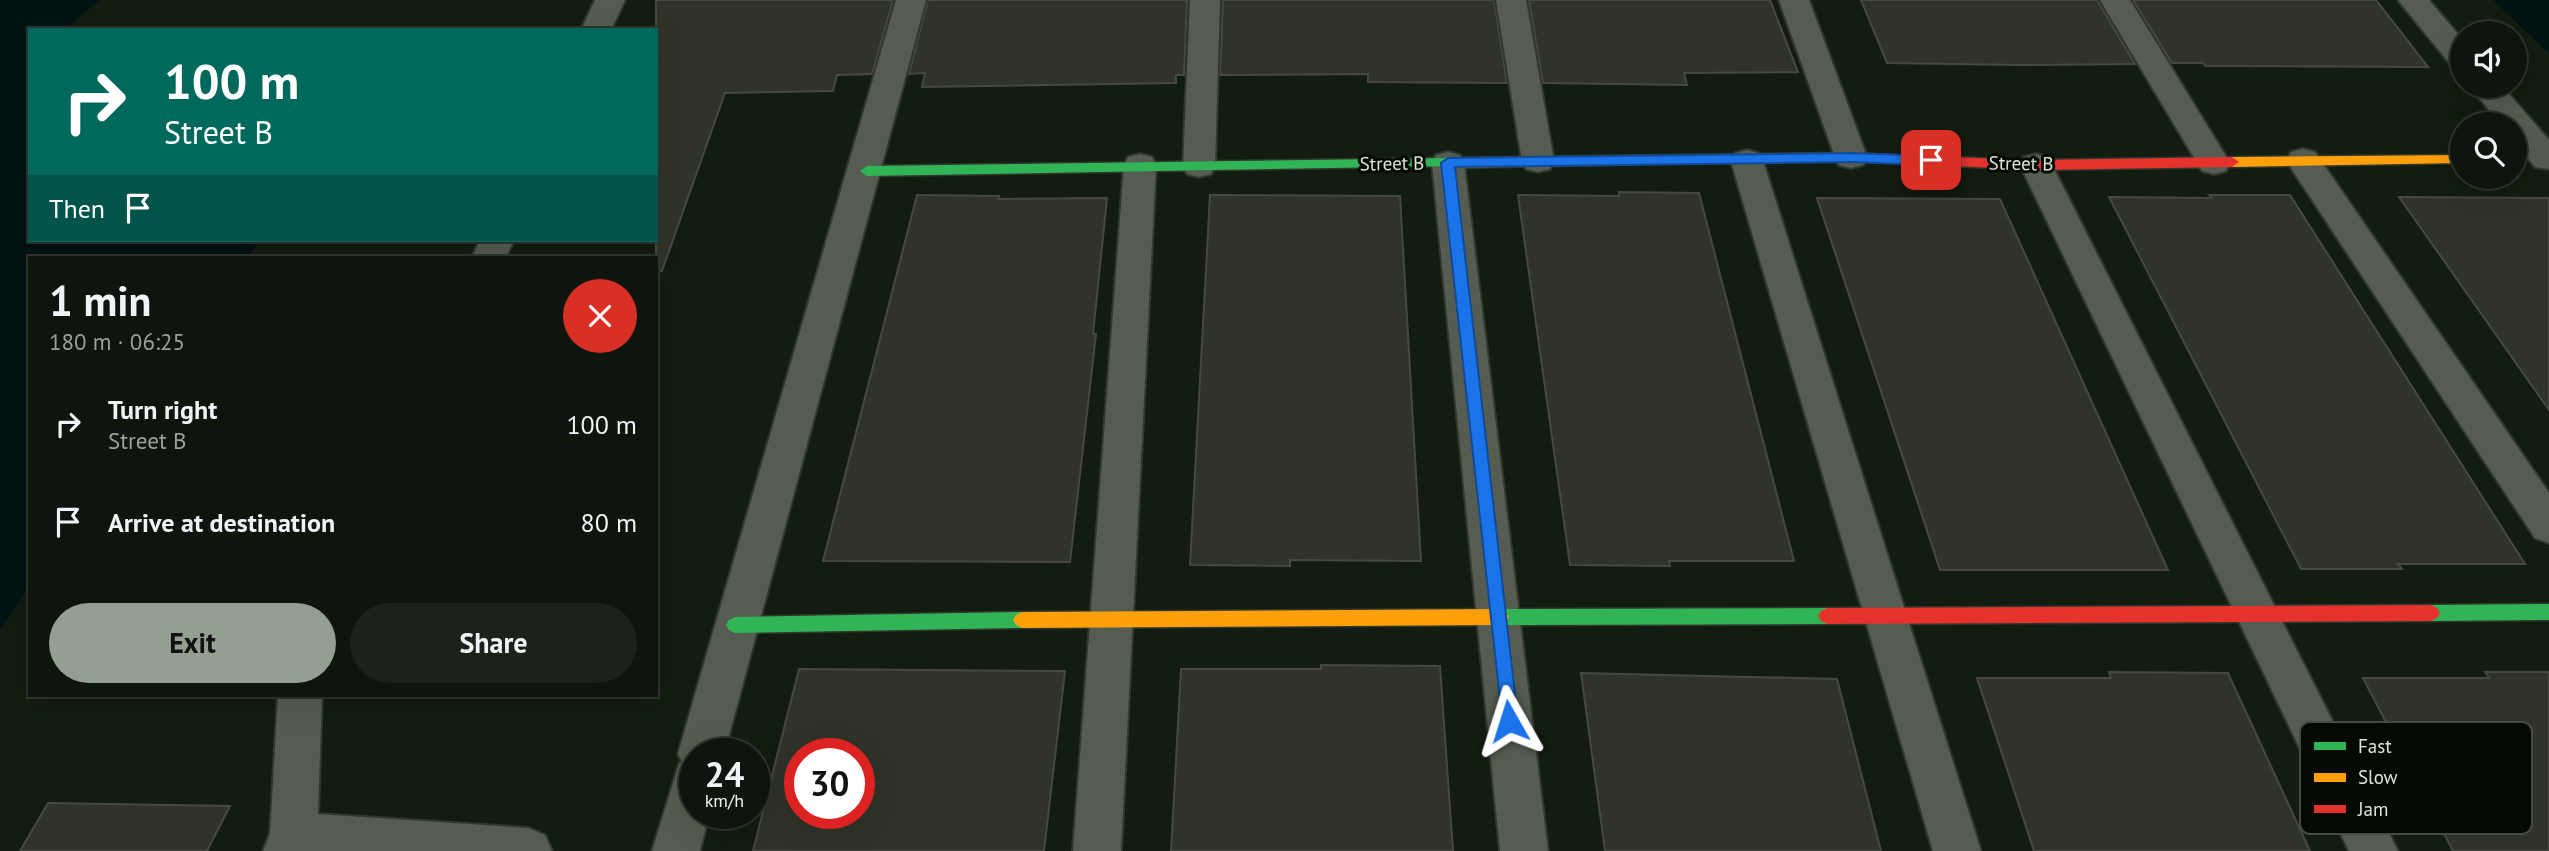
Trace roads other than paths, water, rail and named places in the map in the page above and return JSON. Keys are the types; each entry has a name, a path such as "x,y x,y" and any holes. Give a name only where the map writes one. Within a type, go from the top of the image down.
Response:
{"street":[{"path":"597,28 610,0"},
{"path":"705,738 735,625 867,171 911,0"},
{"path":"1199,166 1205,0"},
{"path":"1511,0 1538,161"},
{"path":"1794,0 1851,158"},
{"path":"2115,0 2214,163"},
{"path":"2413,0 2450,44"},
{"path":"2496,98 2548,160"},
{"name":"Street B","path":"867,171 1140,165 1851,158 2036,164 2450,159"},
{"path":"2527,159 2548,160"},
{"path":"2302,160 2549,526"},
{"path":"1746,161 1957,851"},
{"path":"1448,163 1524,851"},
{"path":"2036,164 2310,722"},
{"path":"1097,851 1140,165"},
{"path":"735,625 1113,619 2549,612"},
{"path":"300,697 291,843 528,851"},
{"path":"676,851 682,829"},
{"path":"2366,834 2374,851"}]}
